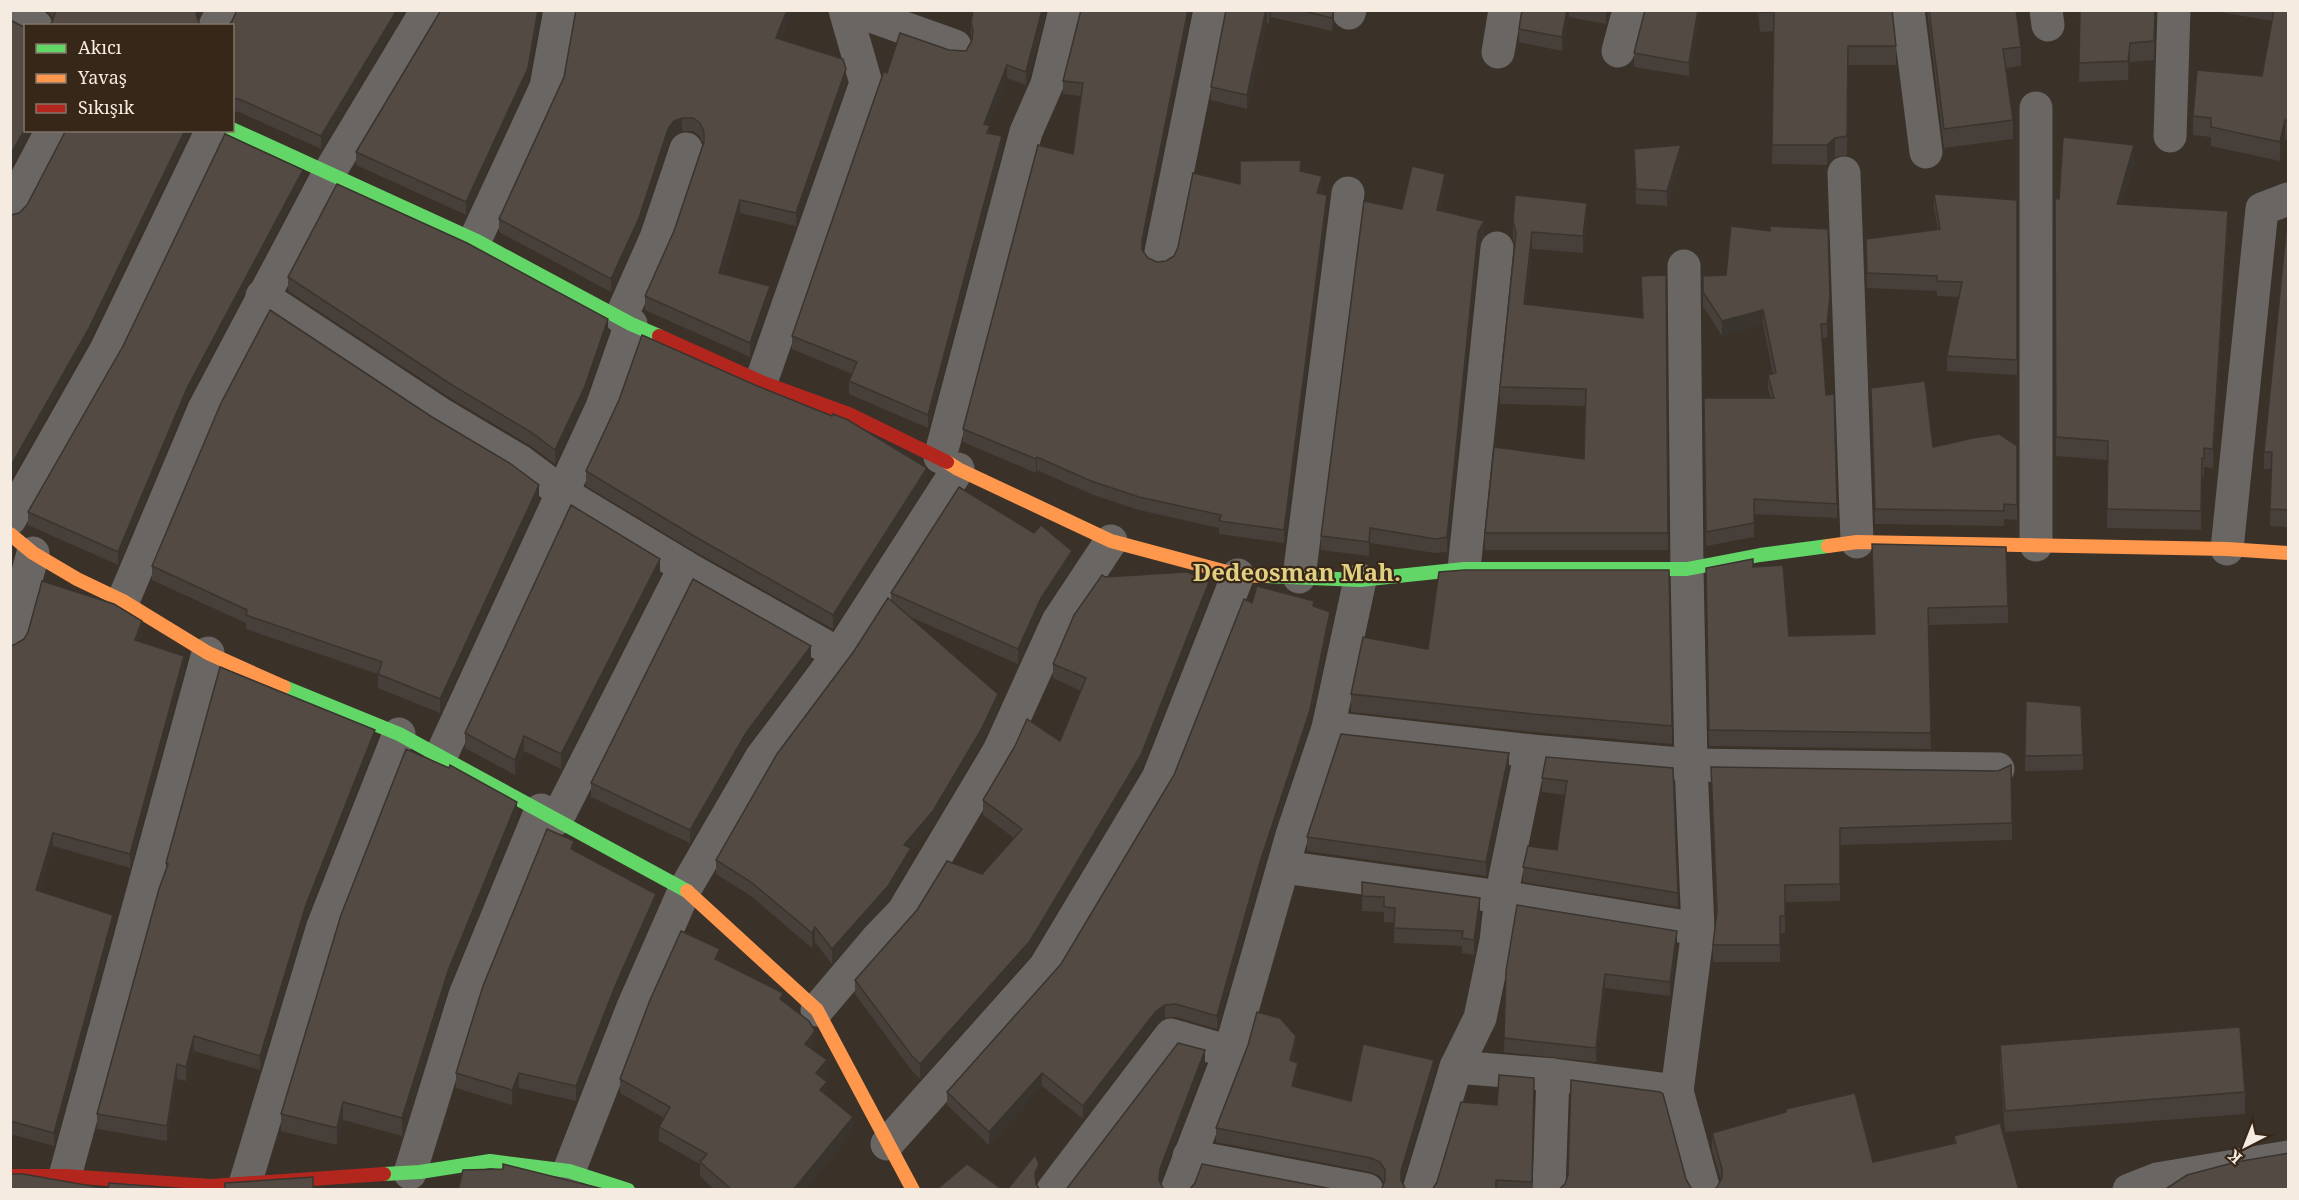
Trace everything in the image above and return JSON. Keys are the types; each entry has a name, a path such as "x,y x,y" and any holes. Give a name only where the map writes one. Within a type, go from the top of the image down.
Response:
{"street":[{"path":"216,24 223,10"},
{"path":"123,601 204,409 262,296 329,172 427,10"},
{"path":"476,240 546,87 560,10"},
{"path":"760,382 866,83 845,10"},
{"path":"854,10 954,46"},
{"path":"569,1171 633,1007 685,889 761,758 839,654 949,463 1026,132 1047,84 1065,10"},
{"path":"1160,257 1210,10"},
{"path":"1498,52 1505,10"},
{"path":"1618,51 1629,10"},
{"path":"1908,10 1926,152"},
{"path":"2170,136 2174,10"},
{"path":"2036,108 2036,545"},
{"path":"234,130 476,240 626,320 760,382 849,414 1111,541 1238,575 1360,580 1464,569 1687,569 1760,555 1857,542 2227,549 2289,553"},
{"path":"10,210 51,132"},
{"path":"10,519 106,350 211,132"},
{"path":"440,758 564,494 602,407 626,320 686,149"},
{"path":"1844,172 1857,542"},
{"path":"1299,577 1348,193"},
{"path":"2227,549 2262,208 2289,199"},
{"path":"1464,569 1497,248"},
{"path":"1684,266 1691,765 1698,929 1677,1091 1704,1190"},
{"path":"262,296 442,416 521,462 564,494 685,567 839,654"},
{"path":"817,1010 903,912 999,751 1058,621 1111,541"},
{"path":"10,640 22,543 77,579 123,601 208,653 256,676 399,734 685,889 817,1010 913,1190"},
{"path":"425,1178 465,995 549,815 685,567"},
{"path":"887,1144 1045,967 1158,778 1238,575"},
{"path":"1177,1190 1230,1052 1283,867 1328,728 1360,580"},
{"path":"65,1176 208,653"},
{"path":"1328,728 1531,751 1691,765 1998,769"},
{"path":"244,1184 323,926 399,734"},
{"path":"1419,1190 1456,1067 1480,1018 1496,941 1501,897 1531,751"},
{"path":"1283,867 1501,897 1698,929"},
{"path":"1053,1190 1171,1035 1230,1052"},
{"path":"1456,1067 1552,1075 1677,1091"},
{"path":"1549,1190 1552,1075"},
{"path":"1189,1156 1367,1190"},
{"path":"2149,1186 2289,1157"},
{"path":"10,1176 65,1176 211,1187 425,1178 490,1161 569,1171 628,1190"}],"building":[{"path":"54,10 197,10 200,24 50,24"},
{"path":"237,10 397,10 321,136 234,98 234,24 230,24"},
{"path":"441,10 538,10 528,68 466,202 356,152"},
{"path":"576,10 787,10 776,38 843,59 846,69 796,213 740,200 719,273 770,286 750,343 645,296 674,231 704,142 704,132 700,123 693,118 674,121 668,129 639,218 611,279 499,219 564,77"},
{"path":"973,10 1042,10 1026,72 1007,65 984,124 990,126 987,133 1002,136 928,415 849,381 857,362 792,336 884,71 887,73 900,33 949,50 966,51 972,40"},
{"path":"1081,10 1188,10 1142,240 1142,250 1148,258 1157,262 1166,261 1174,256 1178,247 1193,173 1240,184 1240,161 1301,160 1300,171 1322,176 1317,193 1327,195 1284,530 1219,521 1221,515 1139,497 1091,481 1037,457 1036,459 963,429 1038,145 1073,154 1083,83 1063,81"},
{"path":"1226,10 1266,10 1247,95 1211,87"},
{"path":"1300,10 1334,10 1332,18"},
{"path":"1522,10 1567,10 1562,37 1519,29"},
{"path":"1645,10 1698,10 1689,63 1634,53"},
{"path":"1760,10 1892,10 1896,46 1848,46 1847,136 1835,138 1827,145 1772,145 1774,12 1760,13"},
{"path":"1929,10 2016,10 2021,47 2003,49 2013,120 1944,129"},
{"path":"2080,10 2155,10 2154,41 2130,43 2128,61 2079,63"},
{"path":"2274,10 2289,10 2289,121 2285,120 2280,142 2211,127 2211,118 2193,116 2197,70 2262,76"},
{"path":"10,20 24,27 24,130 10,155"},
{"path":"65,132 184,132 89,328 10,467 10,215 19,213 27,205"},
{"path":"225,134 303,170 187,388 118,552 28,512 123,346"},
{"path":"2063,137 2134,145 2117,204 2228,211 2213,449 2204,448 2204,458 2202,458 2201,511 2107,509 2108,441 2056,437 2055,198 2059,199"},
{"path":"1681,145 1667,191 1636,189 1634,149"},
{"path":"1412,166 1445,174 1437,210 1484,221 1478,232 1447,537 1435,539 1370,528 1369,542 1321,536 1364,201 1402,209"},
{"path":"337,184 467,243 608,319 585,386 555,450 531,432 452,385 288,277"},
{"path":"1934,194 2017,200 2017,360 1947,356 1962,282 1937,281 1937,276 1867,273 1866,239 1940,229"},
{"path":"1515,195 1587,203 1583,236 1532,232 1524,304 1643,318 1641,276 1666,275 1668,533 1485,533 1494,447 1584,459 1586,389 1500,387 1516,233 1513,221"},
{"path":"2287,223 2289,223 2289,510 2270,509 2272,452 2264,452"},
{"path":"1731,226 1770,231 1770,226 1828,229 1830,296 1827,324 1821,324 1826,395 1834,394 1837,504 1754,499 1754,523 1706,532 1704,398 1774,398 1768,375 1776,373 1763,310 1722,321 1703,292 1703,276 1726,275"},
{"path":"270,310 432,417 511,464 539,485 440,699 378,674 382,662 246,615 247,610 152,566 221,403"},
{"path":"642,335 755,385 832,416 833,414 848,420 927,468 833,615 586,471 619,400"},
{"path":"1925,381 1933,447 1999,434 2017,446 2017,505 2004,504 2004,511 1875,509 1871,388"},
{"path":"959,487 1034,533 1041,525 1072,551 1041,598 1018,649 891,593"},
{"path":"571,505 660,559 561,754 524,736 515,760 465,733"},
{"path":"1872,544 2006,547 2008,606 1928,608 1931,733 1709,730 1706,568 1753,559 1753,567 1783,565 1789,636 1875,634"},
{"path":"1669,570 1672,726 1533,714 1351,694 1363,637 1428,649 1439,572"},
{"path":"1187,572 1209,582 1141,755 1030,941 920,1064 855,980 917,910 947,861 982,874 1022,829 983,800 1015,746 1027,719 1060,741 1086,678 1053,664 1074,615 1102,575 1105,577"},
{"path":"693,579 811,646 746,733 690,830 591,783"},
{"path":"42,581 114,604 142,621 135,640 184,656 130,854 53,833 36,890 113,915 54,1133 10,1121 10,645 24,639 28,632"},
{"path":"1257,586 1314,601 1313,606 1330,612 1310,710 1260,862 1217,1016 1176,1004 1165,1005 1156,1011 1083,1106 1042,1073 989,1132 947,1092 1061,964 1174,775 1244,599 1252,603"},
{"path":"888,598 998,694 982,728 933,811 904,845 911,848 888,886 832,949 815,927 812,933 751,882 716,860 777,754 854,651"},
{"path":"220,667 375,730 306,905 260,1056 194,1036 186,1067 177,1064 167,1126 97,1114 159,889 168,864 166,863"},
{"path":"2026,701 2081,706 2083,755 2025,756"},
{"path":"1341,734 1509,753 1486,862 1307,837"},
{"path":"406,749 449,768 450,765 517,802 448,971 402,1118 343,1102 337,1128 281,1114 341,915"},
{"path":"1546,757 1673,768 1678,893 1523,867 1528,846 1557,850 1567,781 1542,778"},
{"path":"2011,765 2012,823 1840,828 1840,884 1785,885 1785,916 1780,916 1780,945 1713,945 1717,911 1711,767 1998,771"},
{"path":"547,829 574,841 571,849 656,894 616,984 576,1086 519,1073 512,1090 456,1073 483,986"},
{"path":"1362,882 1480,898 1474,940 1462,938 1463,931 1394,928 1395,908 1384,907 1384,897 1362,896"},
{"path":"1517,905 1677,931 1670,982 1605,974 1596,1048 1504,1038 1506,971"},
{"path":"681,931 720,949 715,959 783,993 780,999 809,1021 815,1031 805,1044 827,1060 816,1073 827,1082 820,1090 853,1117 793,1190 732,1190 700,1162 707,1154 659,1127 670,1107 620,1079 650,1000"},
{"path":"1257,1012 1280,1018 1296,1036 1290,1060 1298,1063 1292,1086 1351,1101 1363,1044 1434,1060 1401,1171 1401,1180 1407,1190 1379,1190 1385,1180 1385,1170 1380,1162 1371,1158 1216,1128 1248,1045"},
{"path":"2240,1027 2245,1092 2005,1111 2000,1045"},
{"path":"1178,1043 1205,1050 1160,1169 1159,1180 1165,1190 1065,1190 1068,1187"},
{"path":"1499,1075 1534,1078 1532,1182 1496,1180 1496,1190 1432,1190 1437,1182 1461,1102 1497,1105"},
{"path":"1571,1080 1663,1094 1686,1179 1691,1188 1695,1190 1558,1190 1565,1184 1568,1175"},
{"path":"1855,1093 1873,1162 1956,1143 1954,1136 2000,1123 2019,1190 1713,1190 1722,1178 1722,1169 1712,1133 1786,1112 1786,1109"},
{"path":"2289,1153 2289,1190 2164,1190 2187,1175 2236,1162"},
{"path":"1035,1155 1039,1164 1035,1173 1036,1184 1040,1190 1007,1190"},
{"path":"503,1164 607,1190 458,1190 463,1170 503,1169"},
{"path":"967,1164 1003,1190 936,1190"},
{"path":"1202,1164 1337,1190 1189,1190 1195,1183"},
{"path":"10,1174 23,1174 108,1189 109,1183 203,1190 10,1190"},
{"path":"313,1177 313,1190 225,1190 225,1183"}],"traffic: fast":[{"path":"234,130 475,240 631,324 659,336"},
{"path":"1265,576 1360,580 1464,569 1687,569 1760,555 1828,546"},
{"path":"284,687 399,734 687,891"},
{"path":"384,1174 420,1172 490,1161 569,1171 628,1190"}],"traffic: slow":[{"path":"947,462 1111,541 1238,575 1265,576"},
{"path":"10,534 33,553 77,579 123,601 208,653 284,687"},
{"path":"1828,546 1857,542 2227,549 2288,553"},
{"path":"687,891 817,1010 913,1190"}],"traffic: jam":[{"path":"659,336 761,382 849,414 947,462"},
{"path":"10,1176 65,1176 211,1186 384,1174"}],"district":[{"name":"Dedeosman Mah.","path":"1297,571"}]}
